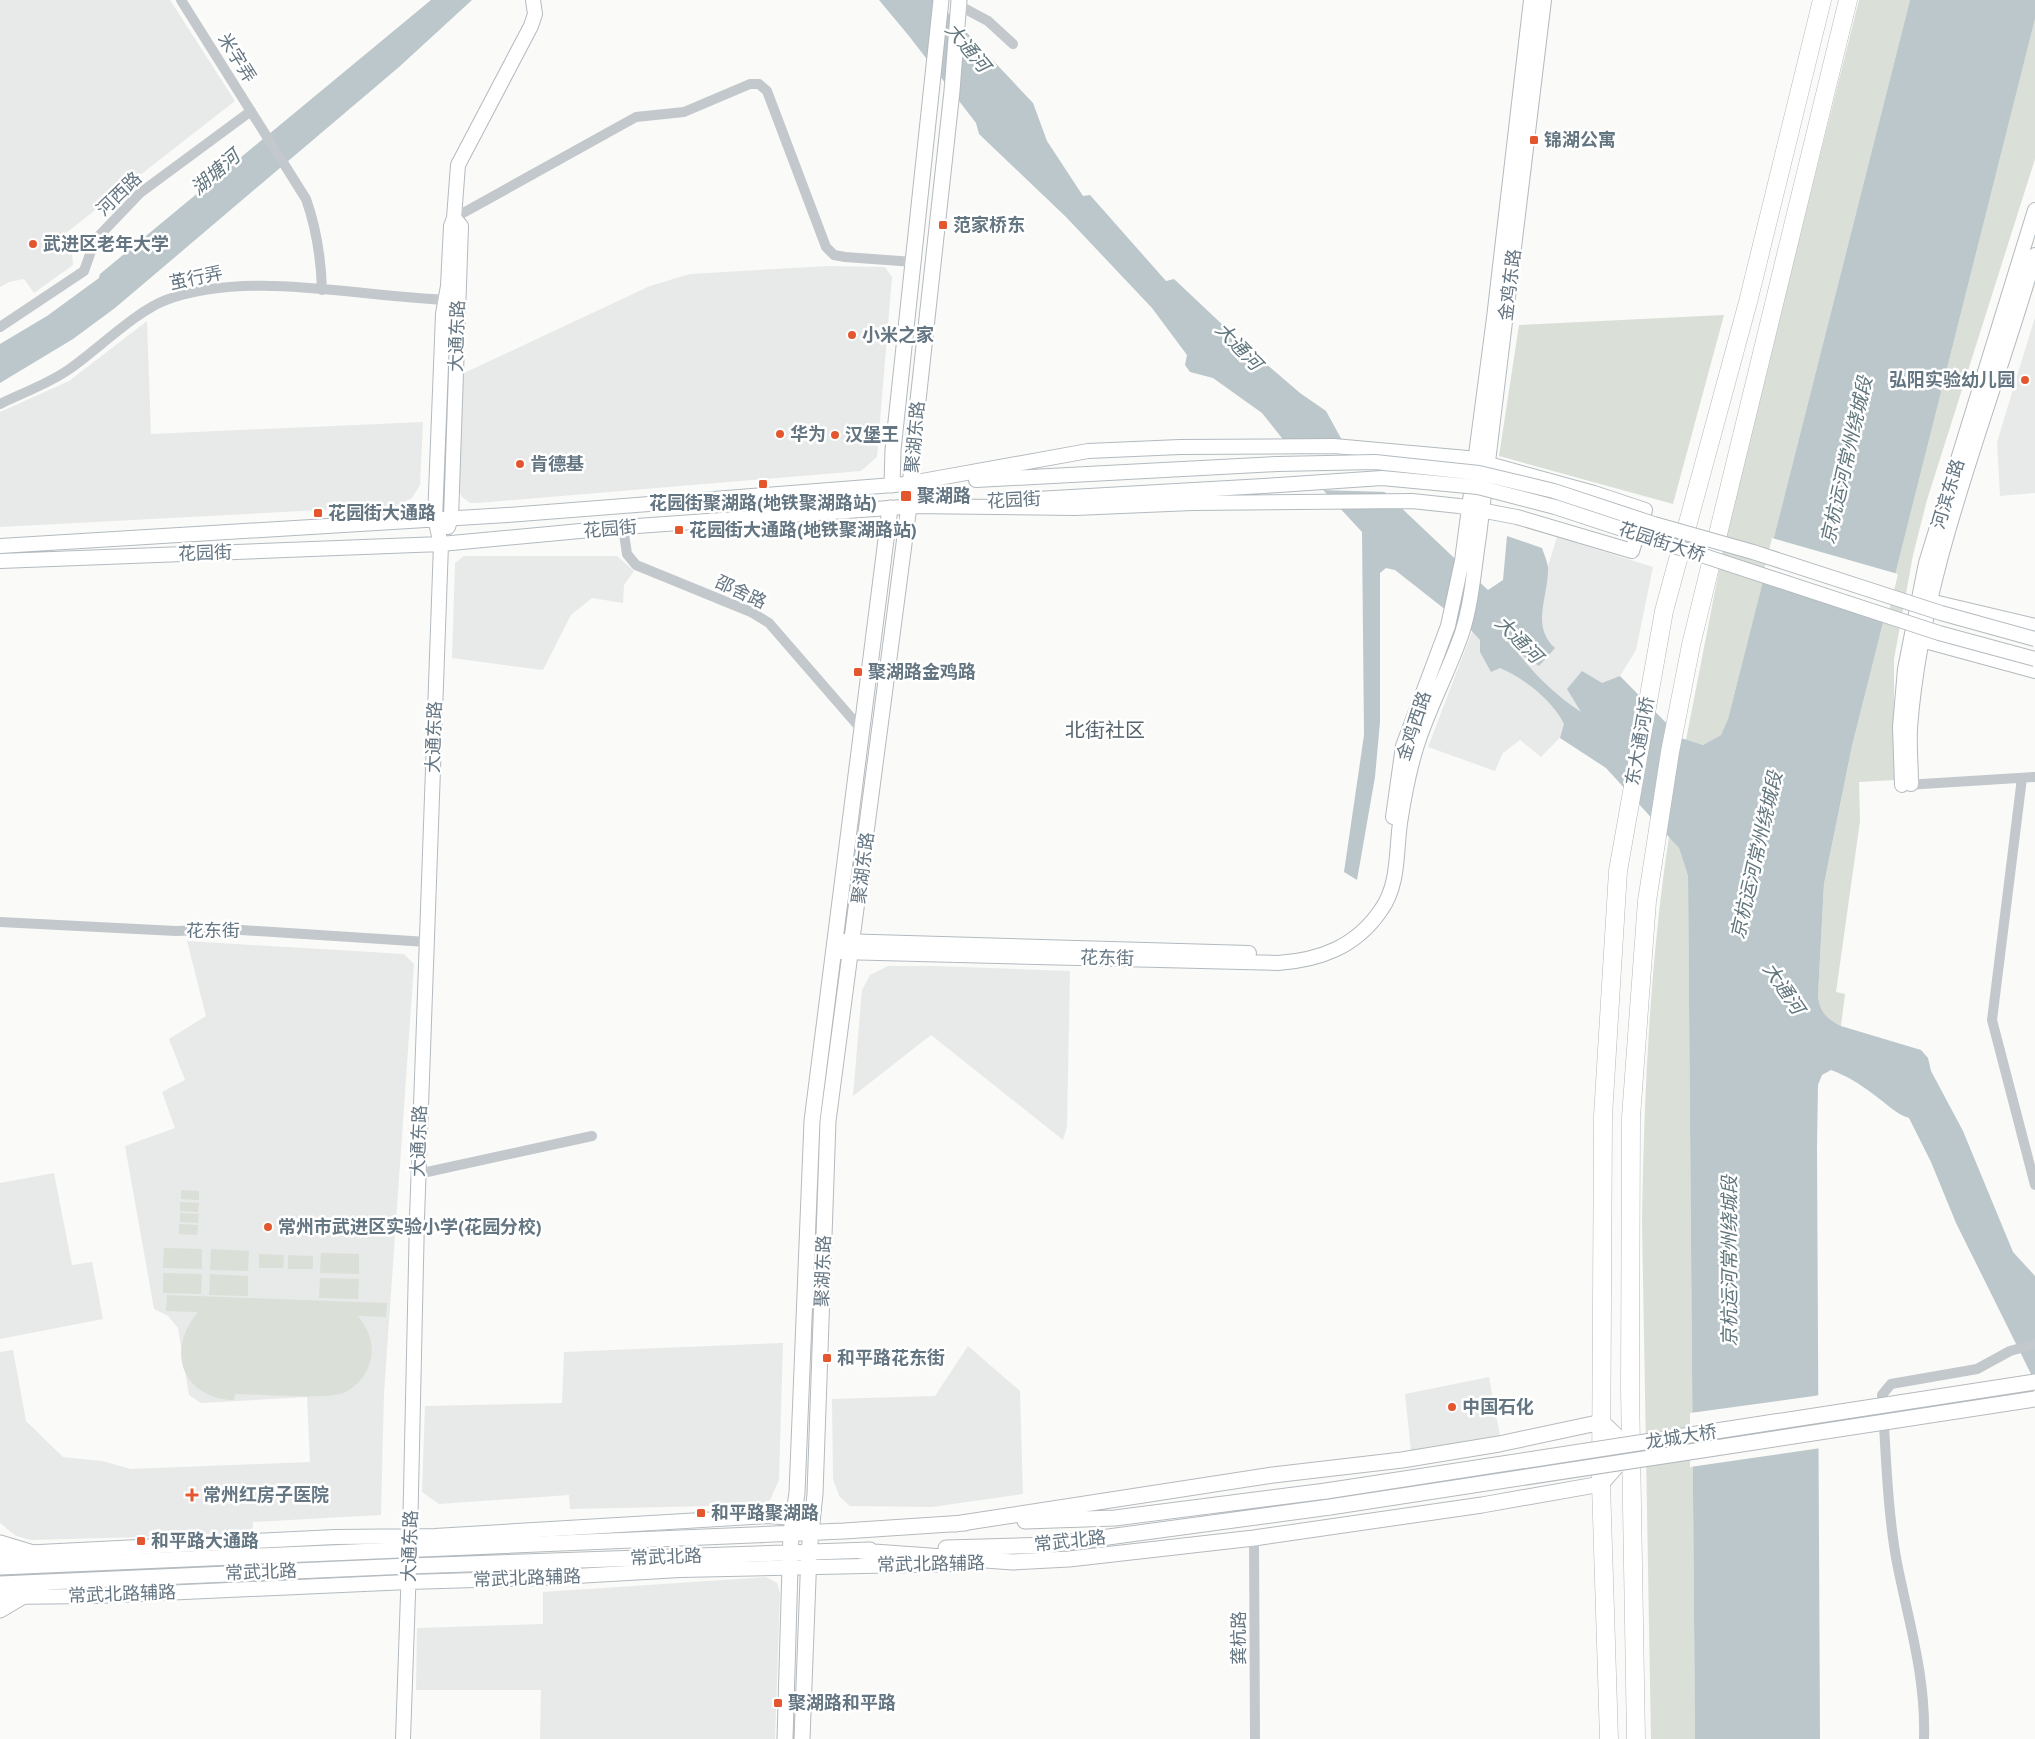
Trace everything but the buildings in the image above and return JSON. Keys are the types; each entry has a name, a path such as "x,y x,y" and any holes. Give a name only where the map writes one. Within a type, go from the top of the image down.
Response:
{"highway":[{"name":"东大通河桥","path":"1609,1739 1601,1484 1603,1116 1618,871 1664,611 1748,302 1822,0"},
{"name":"东大通河桥","path":"1636,1739 1631,1450 1631,1117 1646,901 1670,752 1691,645 1848,0"}],"main road":[{"name":"大通东路","path":"403,1739 410,1543 418,1174 442,544 451,518 451,226 454,218 458,165 531,26 535,14 533,0"},
{"name":"聚湖东路","path":"785,1739 790,1560 796,1493 812,1121 890,508 893,450 941,0"},
{"name":"金鸡东路","path":"1482,462 1531,0"},
{"name":"金鸡东路","path":"1474,570 1476,509 1544,0"},
{"name":"聚湖东路","path":"802,1739 828,1121 909,506 952,91 958,7"},
{"name":"河滨东路","path":"2026,278 2035,210"},
{"name":"河滨东路","path":"1906,785 1900,727 1905,669 1916,638 1925,600 1926,563 2035,255"},
{"name":"大通东路","path":"442,544 435,519 443,314 452,300"},
{"path":"909,506 1074,508 1327,500 1412,501 1476,509 1555,527 1632,551 1645,510 1482,462 1429,454 1350,446 1088,451 911,483"},
{"name":"花园街大桥","path":"1277,464 1375,462 1488,475 1554,491 1654,524 1753,552 1941,613 2035,639"},
{"name":"花园街","path":"0,546 451,518 911,483 1277,464"},
{"name":"花园街大桥","path":"1279,485 1382,478 1478,487 1555,506 1939,633 2035,659"},
{"name":"花园街","path":"0,561 442,544 624,527 909,506 1279,485"},
{"name":"金鸡东路","path":"1462,561 1476,509"},
{"name":"金鸡西路","path":"1367,921 1381,895 1387,870 1404,746 1448,626 1462,561"},
{"name":"金鸡西路","path":"1367,921 1382,909 1390,890 1396,869 1402,814 1417,744 1462,632 1474,570"},
{"path":"1925,600 2035,626"},
{"path":"1916,638 2035,671"},
{"name":"花东街","path":"834,946 1278,963 1320,957 1339,949 1359,935 1367,921"},
{"name":"龙城大桥","path":"1326,1491 2035,1382"},
{"name":"龙城大桥","path":"1330,1507 2035,1399"},
{"path":"860,1551 1013,1562 1069,1560 1254,1538 1482,1505 1601,1484 1631,1450 1602,1422 1499,1444 1402,1460 1273,1475 955,1524"},
{"name":"常武北路","path":"0,1567 410,1543 792,1525 812,1532 1115,1518 1326,1491"},
{"name":"常武北路","path":"0,1584 409,1566 809,1560 860,1551 1049,1544 1330,1507"},
{"path":"0,1554 335,1537 410,1543"},
{"path":"0,1543 4,1546 34,1552"},
{"name":"常武北路辅路","path":"809,1560 1013,1562 1049,1544"},
{"name":"常武北路辅路","path":"0,1597 107,1596 408,1582 790,1560"},
{"path":"0,1610 48,1582"}],"street":[{"name":"米字弄","path":"181,0 306,199 317,230 321,259 322,290"},
{"path":"958,7 988,20 1013,44"},
{"path":"454,218 636,117 684,112 750,84 760,84 767,91 826,247 834,255 845,257 914,262"},
{"name":"河西路","path":"0,327 84,271 95,240 140,193 251,111"},
{"name":"茧行弄","path":"0,404 66,372 139,317 165,300 211,287 254,286 452,300"},
{"name":"邵舍路","path":"624,527 627,554 636,565 751,612 769,624 862,729"},
{"path":"1906,785 2035,777"},
{"path":"2022,778 1992,1020 2035,1185"},
{"name":"花东街","path":"0,922 176,931 226,929 427,942"},
{"path":"418,1174 592,1136"},
{"path":"1924,1739 1925,1703 1897,1561 1882,1396 1891,1384 1977,1369 2010,1351 2035,1344"},
{"name":"龚杭路","path":"1254,1538 1255,1739"}],"shaded area":[{"path":"0,0 170,0 235,101 62,236 72,253 73,265 34,293 24,279 9,282 0,287"},
{"path":"1859,0 1910,0 1728,719 1721,735 1703,745 1686,740 1729,519"},
{"path":"2035,19 2035,159 1927,500 1913,555 1894,659 1894,780 1859,782 1860,821 1836,992 1845,994 1841,1026 1825,1014 1820,1006 1818,996 1824,884 1852,746"},
{"path":"829,266 885,267 892,277 877,457 861,471 478,503 470,503 462,497 458,488 460,375 650,286 690,274"},
{"path":"1724,315 1673,504 1499,456 1519,325"},
{"name":"弘阳实验幼儿园","path":"2035,317 2035,493 2000,496 1997,442"},
{"path":"147,321 151,434 423,422 420,485 412,498 396,506 0,527 0,412 69,381"},
{"path":"1557,537 1653,567 1636,650 1620,676 1541,757 1520,740 1503,753 1495,771 1428,747 1488,590 1548,566"},
{"path":"464,556 617,556 634,571 624,585 623,603 592,598 571,615 543,670 452,658 455,563"},
{"path":"1669,836 1679,848 1688,876 1695,1739 1651,1739 1642,1220 1649,1028 1662,884"},
{"name":"常州市武进区实验小学(花园分校)","path":"187,941 404,954 414,964 384,1393 381,1515 253,1522 253,1534 31,1540 16,1536 0,1523 0,1352 13,1350 26,1421 63,1457 102,1461 131,1469 310,1462 307,1397 201,1403 189,1395 178,1328 168,1316 154,1309 125,1146 175,1128 162,1092 185,1080 169,1039 206,1016"},
{"path":"888,966 1070,971 1067,1127 1063,1140 931,1035 853,1096 862,990 870,975"},
{"path":"54,1173 72,1265 92,1262 103,1319 0,1339 0,1183"},
{"path":"181,1190 199,1191 199,1200 181,1199"},
{"path":"180,1202 199,1203 198,1212 180,1211"},
{"path":"180,1213 199,1214 198,1223 180,1222"},
{"path":"179,1224 198,1225 197,1235 179,1234"},
{"path":"164,1248 202,1249 202,1269 163,1268"},
{"path":"211,1249 249,1251 248,1271 210,1270"},
{"path":"321,1253 359,1254 359,1274 320,1273"},
{"path":"259,1254 284,1255 283,1268 259,1268"},
{"path":"288,1255 313,1256 313,1269 288,1269"},
{"path":"163,1273 202,1274 201,1294 163,1293"},
{"path":"210,1274 248,1276 248,1296 209,1295"},
{"path":"320,1278 359,1279 358,1299 319,1298"},
{"path":"167,1295 387,1303 386,1317 358,1316 370,1338 372,1350 368,1367 363,1376 348,1391 321,1396 235,1394 234,1400 216,1397 202,1391 191,1382 184,1370 181,1356 182,1342 188,1327 198,1312 166,1311"},
{"path":"783,1343 779,1480 770,1500 759,1505 570,1509 569,1495 439,1504 422,1492 425,1406 562,1403 564,1352"},
{"path":"968,1346 1020,1391 1023,1494 932,1507 850,1506 839,1496 833,1479 832,1399 935,1396"},
{"path":"1489,1377 1500,1436 1411,1451 1405,1394"},
{"path":"766,1577 777,1583 780,1593 775,1739 540,1739 541,1690 416,1690 417,1628 543,1624 543,1592"}],"water":[{"path":"431,0 472,0 399,67 115,308 73,339 0,383 0,344 47,316 99,278 100,274"},
{"path":"879,0 936,0 1033,103 1047,141 1083,196 1090,195 1166,281 1174,279 1244,345 1300,393 1326,411 1355,464 1488,590 1503,580 1507,536 1542,548 1548,567 1548,578 1542,620 1548,639 1555,648 1539,666 1517,652 1554,692 1581,712 1567,689 1582,671 1602,683 1620,676 1681,738 1703,745 1721,735 1728,719 1910,0 2035,0 2035,19 1852,746 1824,884 1818,996 1822,1011 1828,1018 1841,1026 1921,1050 1928,1058 1931,1071 1963,1131 2013,1252 2035,1276 2035,1382 1956,1223 1931,1162 1909,1118 1894,1111 1853,1080 1831,1070 1822,1075 1818,1085 1817,1147 1820,1739 1695,1739 1688,876 1679,848 1606,768 1560,738 1564,724 1553,707 1537,691 1519,678 1500,668 1491,672 1480,652 1480,640 1470,629 1395,570 1386,568 1380,573 1380,722 1375,777 1357,880 1344,872 1364,735 1362,532 1324,491 1262,413 1213,378 1190,372 1185,365 1187,355 1152,308 1066,217 979,134 976,123"}],"pier":[{"path":"1284,445 1348,446 1357,462 1388,492 1320,490"},
{"path":"1772,538 1898,574 1887,620 1761,582"},
{"path":"1821,1395 1821,1448 1690,1467 1690,1413"}],"place":[{"name":"锦湖公寓","path":"1534,140"},
{"name":"范家桥东","path":"943,225"},
{"name":"武进区老年大学","path":"33,244"},
{"name":"小米之家","path":"852,335"},
{"name":"弘阳实验幼儿园","path":"2025,380"},
{"name":"华为","path":"780,434"},
{"name":"汉堡王","path":"835,435"},
{"name":"肯德基","path":"520,464"},
{"name":"花园街聚湖路(地铁聚湖路站)","path":"763,484"},
{"name":"聚湖路","path":"906,496"},
{"name":"花园街大通路","path":"318,513"},
{"name":"花园街大通路(地铁聚湖路站)","path":"679,530"},
{"name":"聚湖路金鸡路","path":"858,672"},
{"name":"常州市武进区实验小学(花园分校)","path":"268,1227"},
{"name":"和平路花东街","path":"827,1358"},
{"name":"中国石化","path":"1452,1407"},
{"name":"常州红房子医院","path":"192,1495"},
{"name":"和平路聚湖路","path":"701,1513"},
{"name":"和平路大通路","path":"141,1541"},
{"name":"聚湖路和平路","path":"778,1703"}],"district":[{"name":"北街社区","path":"1105,730"}],"water label":[{"name":"大通河","path":"968,47"},
{"name":"湖塘河","path":"215,172"},
{"name":"大通河","path":"1239,346"},
{"name":"京杭运河常州绕城段","path":"1846,460"},
{"name":"大通河","path":"1519,639"},
{"name":"京杭运河常州绕城段","path":"1756,855"},
{"name":"大通河","path":"1784,988"},
{"name":"京杭运河常州绕城段","path":"1729,1261"}]}
